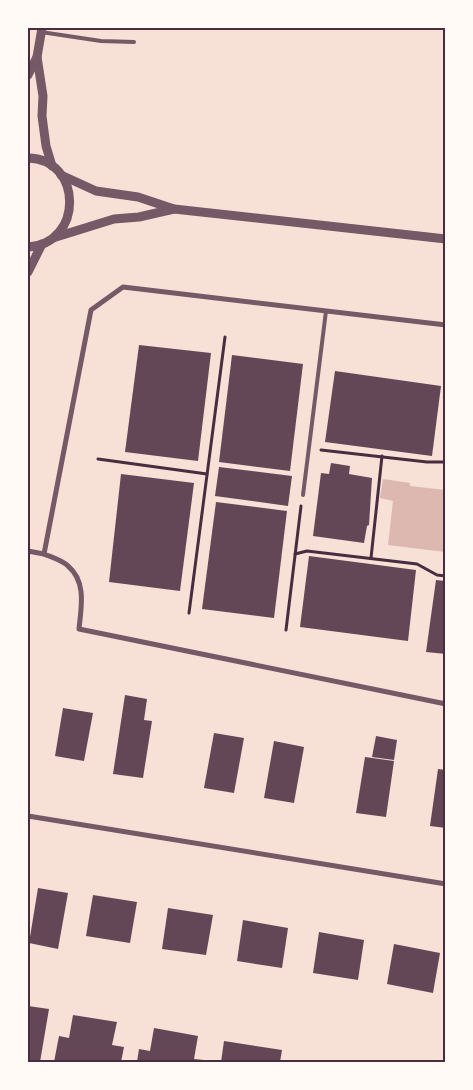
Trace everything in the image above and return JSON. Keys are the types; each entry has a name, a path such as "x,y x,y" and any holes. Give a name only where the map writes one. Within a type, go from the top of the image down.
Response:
{"street":[{"path":"41,30 37,57 43,96 42,116 46,146 52,166"},
{"path":"28,75 37,57"},
{"path":"28,158 42,161 52,166 61,174 96,190 138,197 174,209 446,239"},
{"path":"52,238 67,221 70,208 70,196 61,174"},
{"path":"28,247 114,219 139,217 174,209"},
{"path":"28,272 42,244"},
{"path":"44,554 91,310 123,287 446,325"},
{"path":"28,551 44,554 68,566 78,580 82,597 79,629 446,704"},
{"path":"28,816 446,884"}],"lane":[{"path":"41,30 101,41 134,42"},
{"path":"303,495 326,311"}],"path":[{"path":"190,613 225,337"},
{"path":"308,449 427,462 446,462"},
{"path":"370,558 382,456"},
{"path":"98,459 207,474"},
{"path":"286,630 303,495"},
{"path":"295,554 307,551 417,564 437,575 446,576"}],"shaded area":[{"path":"383,479 410,483 410,486 445,490 445,552 388,545 393,501 380,498"}],"building":[{"path":"139,345 211,353 198,461 125,452"},
{"path":"232,355 303,364 290,471 219,462"},
{"path":"335,371 441,386 432,456 325,442"},
{"path":"331,463 350,466 349,474 372,478 369,525 367,526 364,543 313,536 321,473 329,474"},
{"path":"219,467 292,476 288,506 215,496"},
{"path":"121,474 194,483 180,591 109,582"},
{"path":"216,502 287,511 274,618 202,609"},
{"path":"309,556 416,570 408,641 300,627"},
{"path":"436,580 446,581 446,654 426,652"},
{"path":"125,695 147,699 144,720 152,721 143,778 113,774"},
{"path":"63,708 93,713 84,761 55,756"},
{"path":"214,733 244,738 234,793 204,788"},
{"path":"376,736 397,740 394,760 372,757"},
{"path":"274,741 304,747 294,803 264,798"},
{"path":"365,757 394,761 386,817 356,813"},
{"path":"438,769 446,770 446,828 430,826"},
{"path":"38,888 68,893 58,949 29,943"},
{"path":"93,895 137,902 130,943 86,936"},
{"path":"168,908 213,915 206,955 162,949"},
{"path":"243,920 288,928 282,968 237,961"},
{"path":"319,932 364,940 358,980 313,973"},
{"path":"394,944 440,953 433,993 387,984"},
{"path":"28,1006 49,1009 40,1062 28,1062"},
{"path":"73,1015 117,1022 112,1045 124,1047 121,1062 54,1062 59,1036 69,1038"},
{"path":"154,1028 198,1036 194,1059 204,1060 204,1062 137,1062 139,1049 150,1051"},
{"path":"224,1041 282,1050 280,1062 221,1062"}]}
